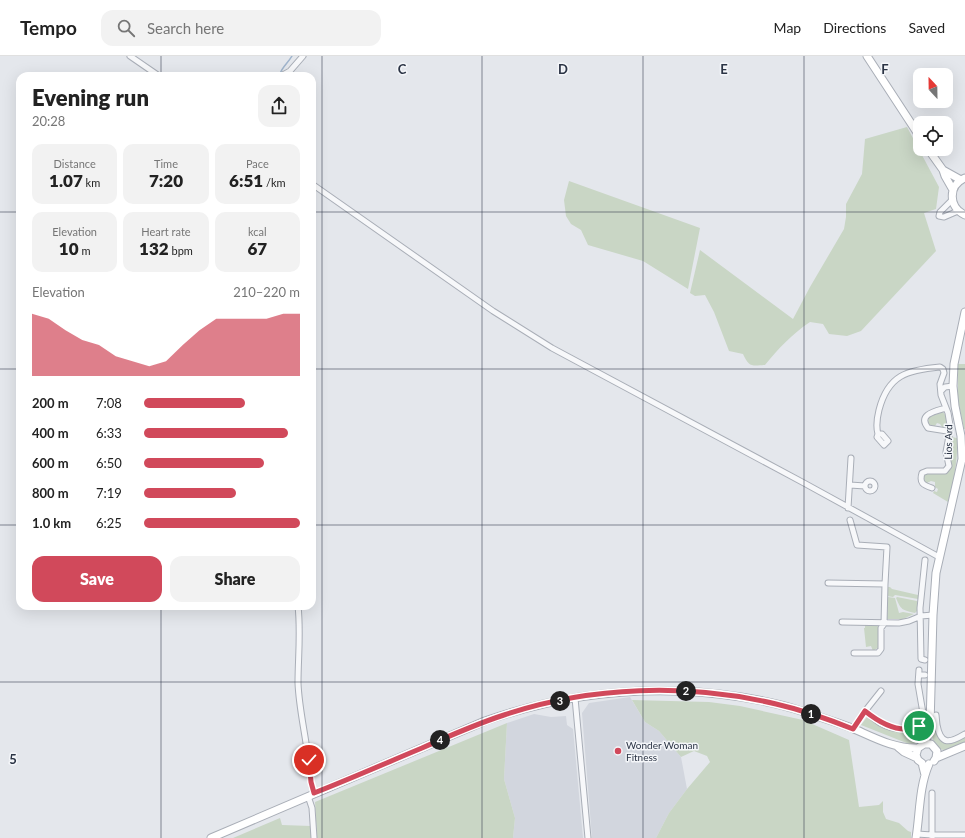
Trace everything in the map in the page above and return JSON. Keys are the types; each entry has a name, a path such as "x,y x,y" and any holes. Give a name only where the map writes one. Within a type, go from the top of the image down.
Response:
{"main road":[{"path":"867,56 913,126"},
{"path":"933,156 943,170 953,190"},
{"path":"943,170 963,179"},
{"path":"962,213 954,206 952,200 953,190 958,182 963,179"},
{"path":"928,744 932,728 933,615 936,573 962,459 961,437 953,390 954,364 965,312"},
{"path":"211,838 485,721 526,708 575,698 622,692 697,692 727,695 793,708 853,729 898,747 904,752 929,764"},
{"path":"898,747 918,748 928,744"},
{"path":"928,744 936,754"},
{"path":"936,754 949,752 965,746"},
{"path":"918,748 916,753 925,775"},
{"path":"917,836 925,775 929,764 934,761 936,754"}],"street":[{"path":"130,56 153,72"},
{"path":"288,72 304,56"},
{"path":"316,187 516,326 610,380 939,557"},
{"path":"952,200 940,212 939,216 944,217 962,213"},
{"name":"Lios Ard","path":"878,434 877,424 881,401 887,388 907,373 919,369 940,367 943,369 944,373 941,380 942,399 946,408 950,426 946,452 949,466 945,471 927,471 922,473 920,478 923,485 932,488"},
{"path":"942,390 945,387 953,390"},
{"path":"946,408 930,413 925,419 925,422 928,428 938,428 947,431"},
{"path":"848,508 851,458"},
{"path":"850,485 864,486"},
{"path":"850,520 857,545 887,548 884,624 882,628 881,649 878,653 854,653"},
{"path":"925,560 920,616 921,660 925,660"},
{"path":"828,584 885,584"},
{"path":"298,610 298,684 300,710 306,739 311,782 314,838"},
{"path":"842,622 884,624 903,623 920,616 933,615"},
{"path":"865,711 882,724 890,727 913,729 919,726 924,719 918,684 919,673 925,675"},
{"path":"853,729 881,690"},
{"path":"575,698 588,838"},
{"path":"936,715 932,728 946,742 953,742 965,734"},
{"path":"932,793 932,837"},
{"path":"917,836 962,836"}],"shaded area":[{"path":"630,697 645,722 659,731 681,757 687,789 669,813 656,838 592,838 582,713 589,703"},
{"path":"534,714 551,717 566,716 567,725 573,729 583,838 513,838 515,818 504,779 507,723"}],"green space":[{"path":"907,127 913,138 913,156 922,156 939,187 936,209 924,213 936,251 861,331 847,336 829,334 823,324 810,322 797,331 765,365 751,365 743,354 729,351 714,312 705,295 695,296 690,293 700,250 793,319 844,229 846,204 862,174 865,139"},
{"path":"569,181 700,228 688,289 643,261 588,245 581,230 571,224 566,216 564,200"},
{"path":"958,364 965,364 965,429 958,400"},
{"path":"943,412 946,416 946,428 943,428 937,423 935,426 928,423 929,417"},
{"path":"951,437 957,438 957,454 954,478 948,502 933,493 934,491 937,492 938,489 935,487 935,482 931,481 927,483 923,480 923,474 948,470 948,447"},
{"path":"888,587 918,595 918,599 895,595 893,597 887,596"},
{"path":"888,597 895,598 899,613 903,612 914,614 903,619 887,619"},
{"path":"896,598 917,601 917,611 915,613 902,609"},
{"path":"865,625 877,625 879,628 879,647 873,651 871,646 866,647"},
{"path":"632,700 709,702 740,706 803,720 849,740 859,807 879,805 883,801 883,812 886,819 899,823 911,832 911,838 656,838 669,813 710,762 707,756 694,751 681,757 659,731 645,722"},
{"path":"867,717 869,719 871,718 877,723 912,731 926,723 922,738 913,744 909,744 861,725"},
{"path":"507,723 504,779 515,818 513,838 317,838 315,802"},
{"path":"932,729 935,729 939,740 946,744 955,742 965,737 965,743 949,750 943,750 937,746 933,740"},
{"path":"280,818 282,825 311,826 311,838 233,838"}],"waterway":[{"path":"281,72 292,56"}],"place":[{"name":"Wonder Woman Fitness","path":"618,751"}],"route":[{"path":"309,760 312,790 314,793 504,714 545,703 628,691 697,692 752,699 793,708 853,729 865,711 882,724 890,727 899,729 913,729 919,726"}]}
